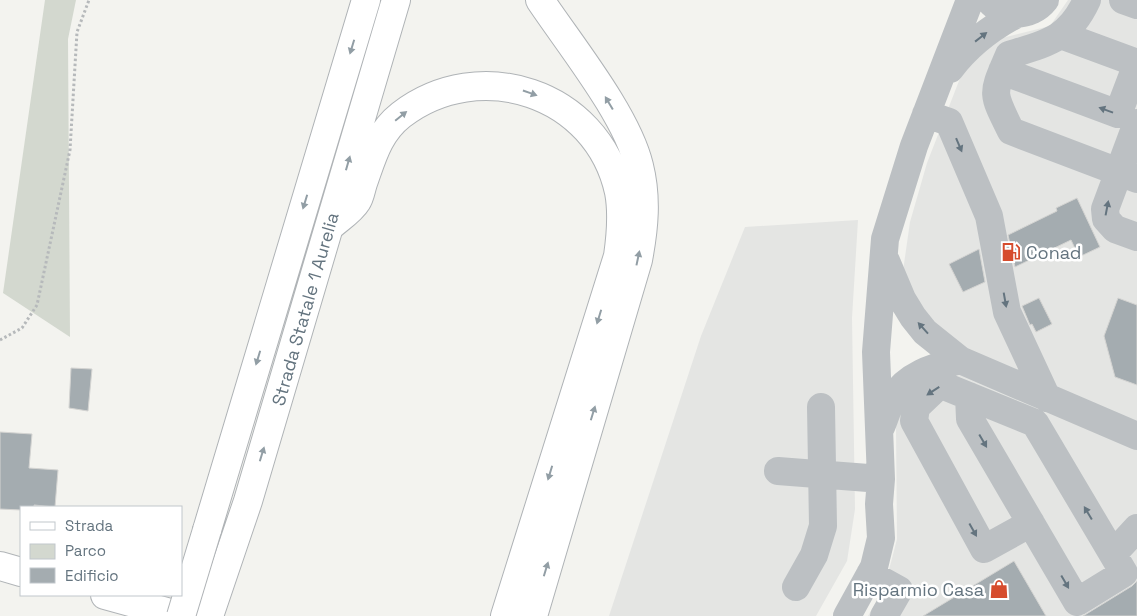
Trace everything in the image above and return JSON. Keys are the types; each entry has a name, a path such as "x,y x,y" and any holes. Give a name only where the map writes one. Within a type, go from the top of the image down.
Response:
{"main road":[{"name":"Strada Statale 1 Aurelia","path":"181,616 366,0"},
{"name":"Strada Statale 1 Aurelia","path":"209,616 248,501 396,0"},
{"path":"533,616 638,260 643,233 644,201 640,166 626,131 606,97 540,0"},
{"path":"329,227 357,202 376,145 386,129 414,106 444,92 482,85 531,92 555,104 580,122 608,161 621,205 618,256 505,616"},
{"path":"0,566 20,572"},
{"path":"109,596 181,616"}],"street":[{"path":"847,616 870,574 881,538 879,504 881,480 876,352 885,239 914,146 970,0"},
{"path":"989,0 999,9 1018,14"},
{"path":"937,86 965,49 994,27 1018,14 1036,9 1045,0"},
{"path":"1087,0 1069,30 1041,45 1009,55 995,88 997,102 1011,131 1128,175"},
{"path":"1123,0 1137,5"},
{"path":"1002,71 1118,114 1137,64 1061,34"},
{"path":"926,114 949,122 989,216 1007,312 1047,398"},
{"path":"1137,125 1128,175 1106,208 1106,219 1115,229 1137,237"},
{"path":"884,257 902,299 913,317 926,332 960,360 1137,436"},
{"path":"878,436 892,398 905,383 934,367 960,360"},
{"path":"969,396 970,419 1031,523 1077,602 1124,573 1035,422 944,386 937,387 916,407 914,421 984,549 1031,523"},
{"path":"796,587 814,555 823,526 824,474 821,407"},
{"path":"778,471 881,480"},
{"path":"1113,554 1137,528"},
{"path":"870,574 899,590 884,616"}],"path":[{"path":"0,340 22,328 37,304 70,150 77,32 89,0"}],"shaded area":[{"path":"1068,0 1137,0 1137,616 868,616 884,589 897,539 896,427 900,407 963,345 944,335 925,319 903,271 910,222 927,163 964,68 986,42 1050,26"},
{"path":"858,220 852,318 855,509 847,561 816,616 609,616 701,336 745,227"}],"green space":[{"path":"45,0 76,0 68,39 70,337 3,293"}],"building":[{"path":"1077,198 1100,247 1079,257 1071,240 1015,267 1008,235 1057,211 1056,208"},
{"path":"979,249 985,282 963,292 949,264"},
{"path":"1039,298 1052,324 1036,332 1032,324 1030,325 1022,306"},
{"path":"1118,298 1137,305 1137,385 1115,377 1104,336"},
{"path":"71,368 92,369 88,411 69,408"},
{"path":"0,432 32,434 29,468 58,470 55,506 34,505 20,506 20,510 0,509"},
{"name":"Risparmio Casa","path":"1014,561 1046,616 923,616"},
{"path":"1137,581 1137,616 1083,616 1132,586"}],"place":[{"name":"Conad","path":"1011,252"},
{"name":"Risparmio Casa","path":"999,589"}]}
